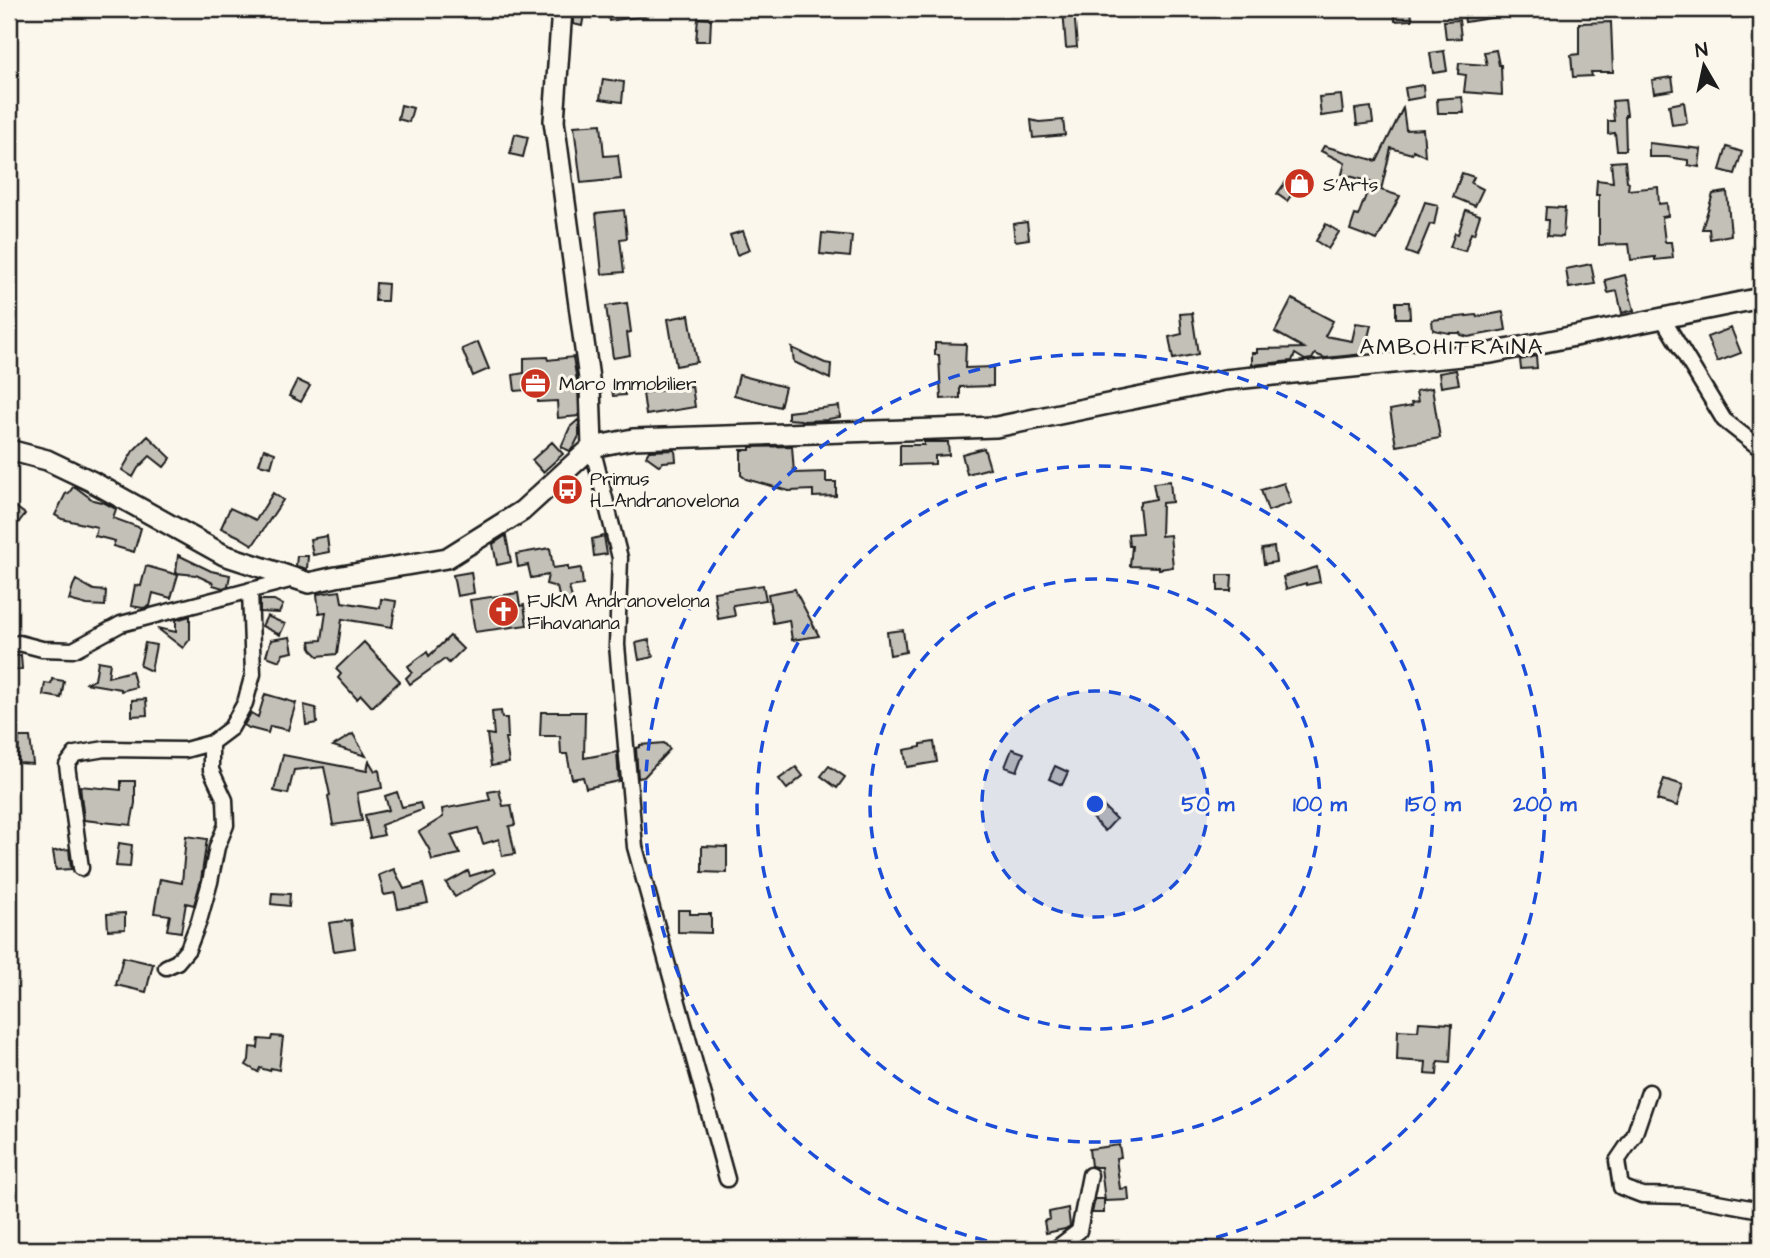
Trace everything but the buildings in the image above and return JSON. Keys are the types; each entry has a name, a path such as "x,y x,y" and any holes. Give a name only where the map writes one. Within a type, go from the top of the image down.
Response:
{"street":[{"path":"562,9 554,121 590,386 592,447 620,558 617,645 635,847 727,1179"},
{"path":"9,450 47,460 91,481 224,555 309,583 447,558 522,511 592,447 634,439 996,427 1225,380 1491,353 1761,298"},
{"path":"1663,319 1724,420 1761,449"},
{"path":"9,646 19,643 42,649 73,650 121,624 294,579"},
{"path":"81,868 67,765 75,754 105,749 185,751 211,743 231,728 245,703 253,674 250,590"},
{"path":"166,967 177,962 188,949 199,921 217,847 226,825 225,800 211,769 211,743"},
{"path":"1649,1092 1634,1136 1617,1161 1621,1187 1642,1195 1684,1196 1761,1210"},
{"path":"1058,1249 1079,1231 1090,1175"}],"place":[{"name":"S'Arts","path":"1300,184"},
{"name":"Maro Immobilier","path":"536,383"},
{"name":"Primus H_Andranovelona","path":"567,489"},
{"name":"FJKM Andranovelona Fihavanana","path":"504,611"}],"district":[{"name":"AMBOHITRAINA","path":"1452,346"}]}
